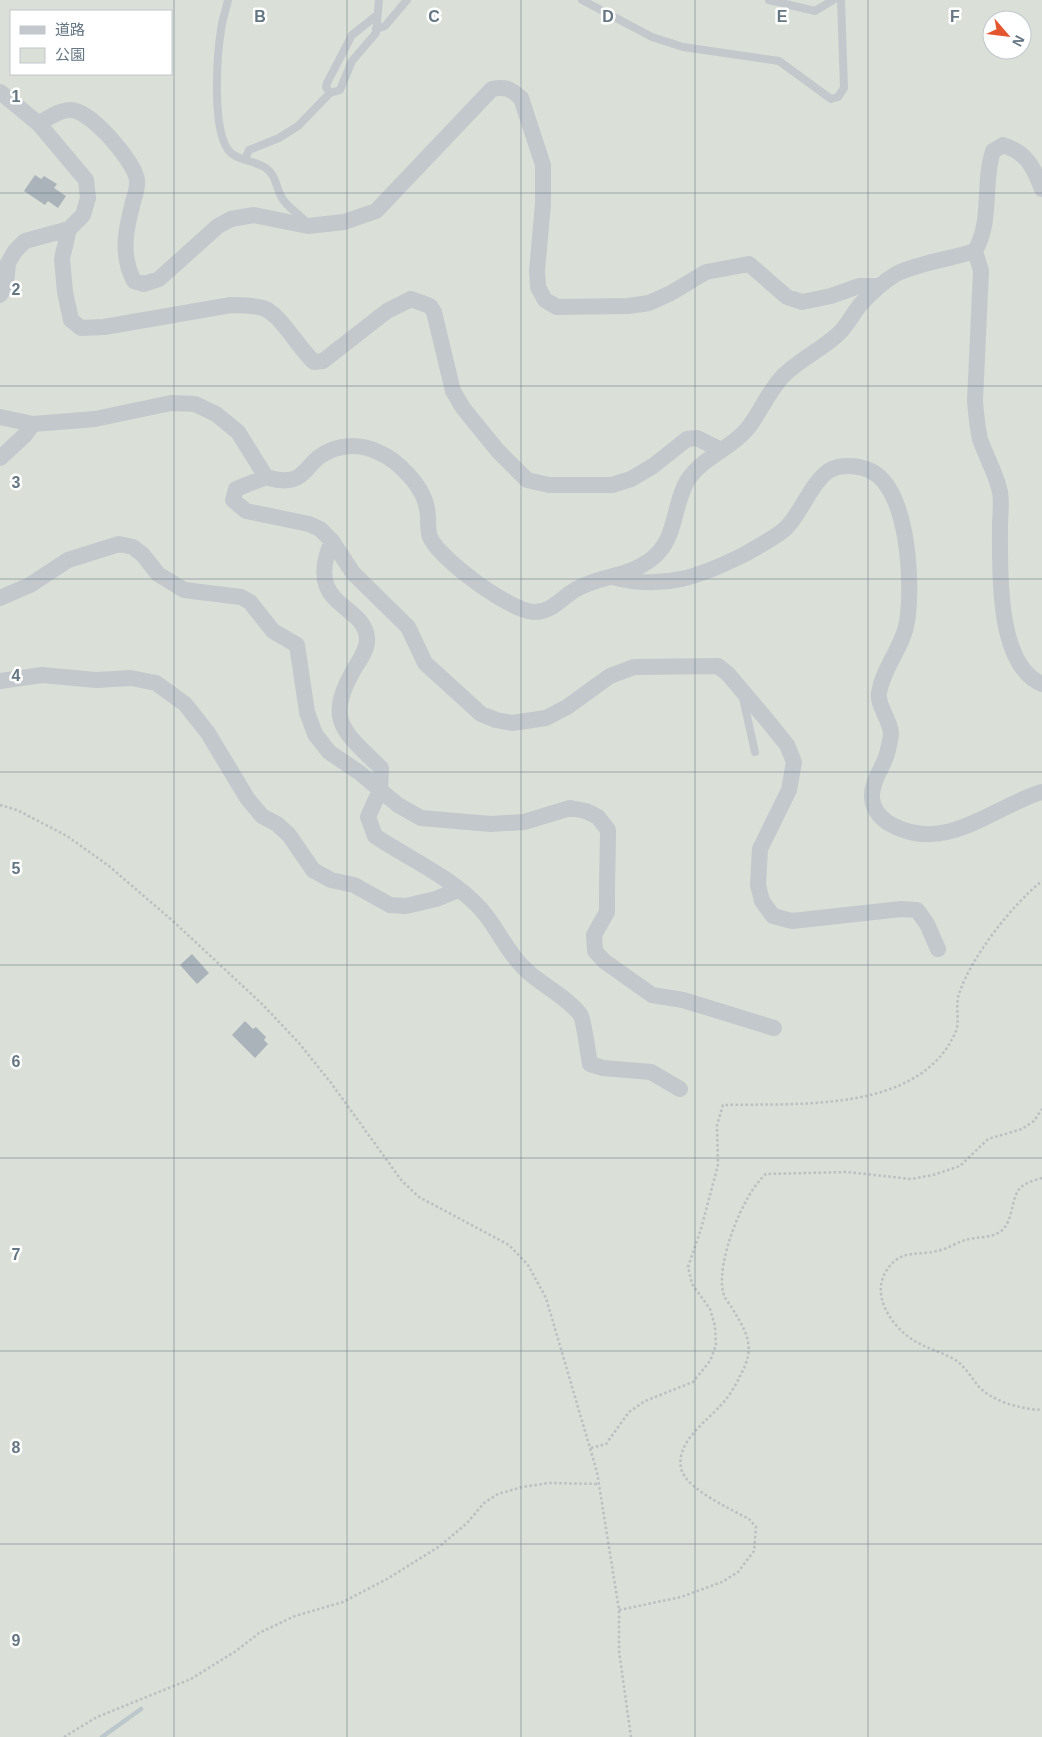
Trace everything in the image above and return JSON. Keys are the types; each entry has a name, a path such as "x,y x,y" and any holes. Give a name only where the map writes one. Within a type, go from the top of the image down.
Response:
{"street":[{"path":"39,124 48,118 70,110 84,114 95,122 134,170 137,180 136,192 125,238 125,258 134,280 144,284 159,279 218,226 231,219 254,215 308,226 344,222 376,211 492,89 504,86 521,98 543,165 543,204 537,271 538,288 545,300 557,307 628,306 649,303 671,294 706,272 749,264 786,297 802,302 831,296 859,286 879,286"},
{"path":"0,92 39,124 86,180 88,198 83,215 69,229 25,241 15,251 8,264 6,285 0,295"},
{"path":"938,949 927,924 917,910 901,908 792,921 773,916 762,901 758,885 760,849 789,790 794,762 787,746 728,674 718,666 634,667 610,676 567,707 546,718 512,724 496,720 481,714 425,663 408,627 353,573 332,541 320,529 309,524 246,511 233,500 236,490 266,477 280,481 298,477 319,457 331,450 343,446 363,446 381,453 393,462 420,490 427,506 430,537 441,553 495,596 511,606 533,612 548,609 576,589 634,570 658,552 667,540 682,490 690,476 747,429 764,398 781,378 802,358 837,335 861,304 879,286 897,274 915,267 974,251 983,235 988,164 993,151 1003,145 1018,150 1028,160 1042,189"},
{"path":"69,229 62,259 65,292 71,320 80,328 104,328 231,305 265,308 278,320 302,352 314,362 323,361 387,311 411,299 430,306 434,312 453,391 463,408 498,452 527,480 549,485 612,485 631,479 653,466 687,439 697,438 721,450"},
{"path":"974,251 981,271 975,401 980,440 994,469 1001,494 1000,543 1004,622 1011,647 1021,668 1033,681 1042,684"},
{"path":"0,417 33,424 95,418 171,403 195,404 216,414 238,432 266,477"},
{"path":"0,458 25,435 33,424"},
{"path":"612,577 631,582 670,581 694,577 714,569 766,542 786,528 828,471 839,466 871,471 884,481 899,510 906,534 908,561 907,622 881,682 878,696 891,732 888,752 874,783 872,798 876,811 885,822 902,830 927,834 953,832 1042,792"},
{"path":"332,541 327,552 325,572 327,588 336,602 366,629 368,640 364,653 346,683 338,708 340,722 347,735 381,768 380,790 368,817 375,836 426,866 476,903 490,919 503,944 520,965 540,984 572,1004 582,1017 590,1064 603,1068 651,1072 680,1089"},
{"path":"0,598 30,585 68,560 119,544 133,547 143,555 158,574 184,590 241,597 250,602 273,631 297,645 307,712 315,734 329,752 360,773 398,805 421,818 450,822 524,822 570,808 586,811 598,817 608,830 607,912 594,935 595,951 604,961 652,995 683,1000 774,1028"},
{"path":"0,681 42,675 96,680 131,678 156,683 185,704 208,732 247,798 262,816 277,824 289,835 313,870 331,880 354,885 390,905 406,906 436,899 458,890"}],"lane":[{"path":"228,0 221,30 218,114 222,140 231,153 266,168 274,177 282,199 303,216 308,226"},
{"path":"245,159 249,150 279,138 298,126 330,93 340,90 352,61 376,33 376,16 379,0"},
{"path":"376,29 385,26 407,0"},
{"path":"582,0 652,38 683,48 779,61 831,99 838,97 844,88 842,0"},
{"path":"769,0 815,11 833,0"},
{"path":"330,93 326,83 352,35 376,16"},
{"path":"742,692 754,752"}],"path":[{"path":"0,805 17,810 67,836 109,866 174,922 262,1004 299,1043 408,1186 419,1197 509,1245 528,1265 546,1298 599,1484 619,1610 619,1652 631,1737"},
{"path":"590,1448 606,1444 629,1412 646,1401 693,1382 710,1361 716,1345 715,1326 710,1309 692,1284 688,1267 718,1165 718,1125 723,1105 815,1103 861,1099 899,1086 925,1070 946,1050 957,1029 958,996 972,966 1003,922 1042,881"},
{"path":"619,1610 681,1597 722,1582 738,1572 754,1551 756,1527 749,1519 691,1484 681,1470 680,1462 691,1436 721,1405 738,1380 750,1355 747,1332 723,1294 721,1282 728,1246 740,1211 757,1182 766,1174 847,1172 911,1179 933,1175 960,1166 988,1139 1022,1128 1034,1120 1042,1108"},
{"path":"1042,1178 1028,1183 1017,1192 1005,1228 997,1234 963,1241 935,1252 914,1252 898,1257 881,1280 880,1298 885,1309 911,1339 945,1353 962,1364 980,1388 993,1397 1014,1405 1042,1410"},
{"path":"64,1737 97,1717 191,1679 236,1651 259,1633 295,1616 343,1602 387,1579 440,1546 467,1523 484,1503 498,1494 522,1486 549,1483 599,1484"}],"green space":[{"path":"0,0 1042,0 1042,1737 0,1737"}],"building":[{"path":"35,175 41,179 44,176 57,184 54,188 66,196 58,208 48,201 45,205 24,191"},
{"path":"192,954 209,973 197,984 180,965"},
{"path":"245,1021 253,1029 256,1027 266,1037 264,1040 268,1044 255,1058 232,1035"}],"waterway":[{"path":"102,1737 141,1709"}]}
